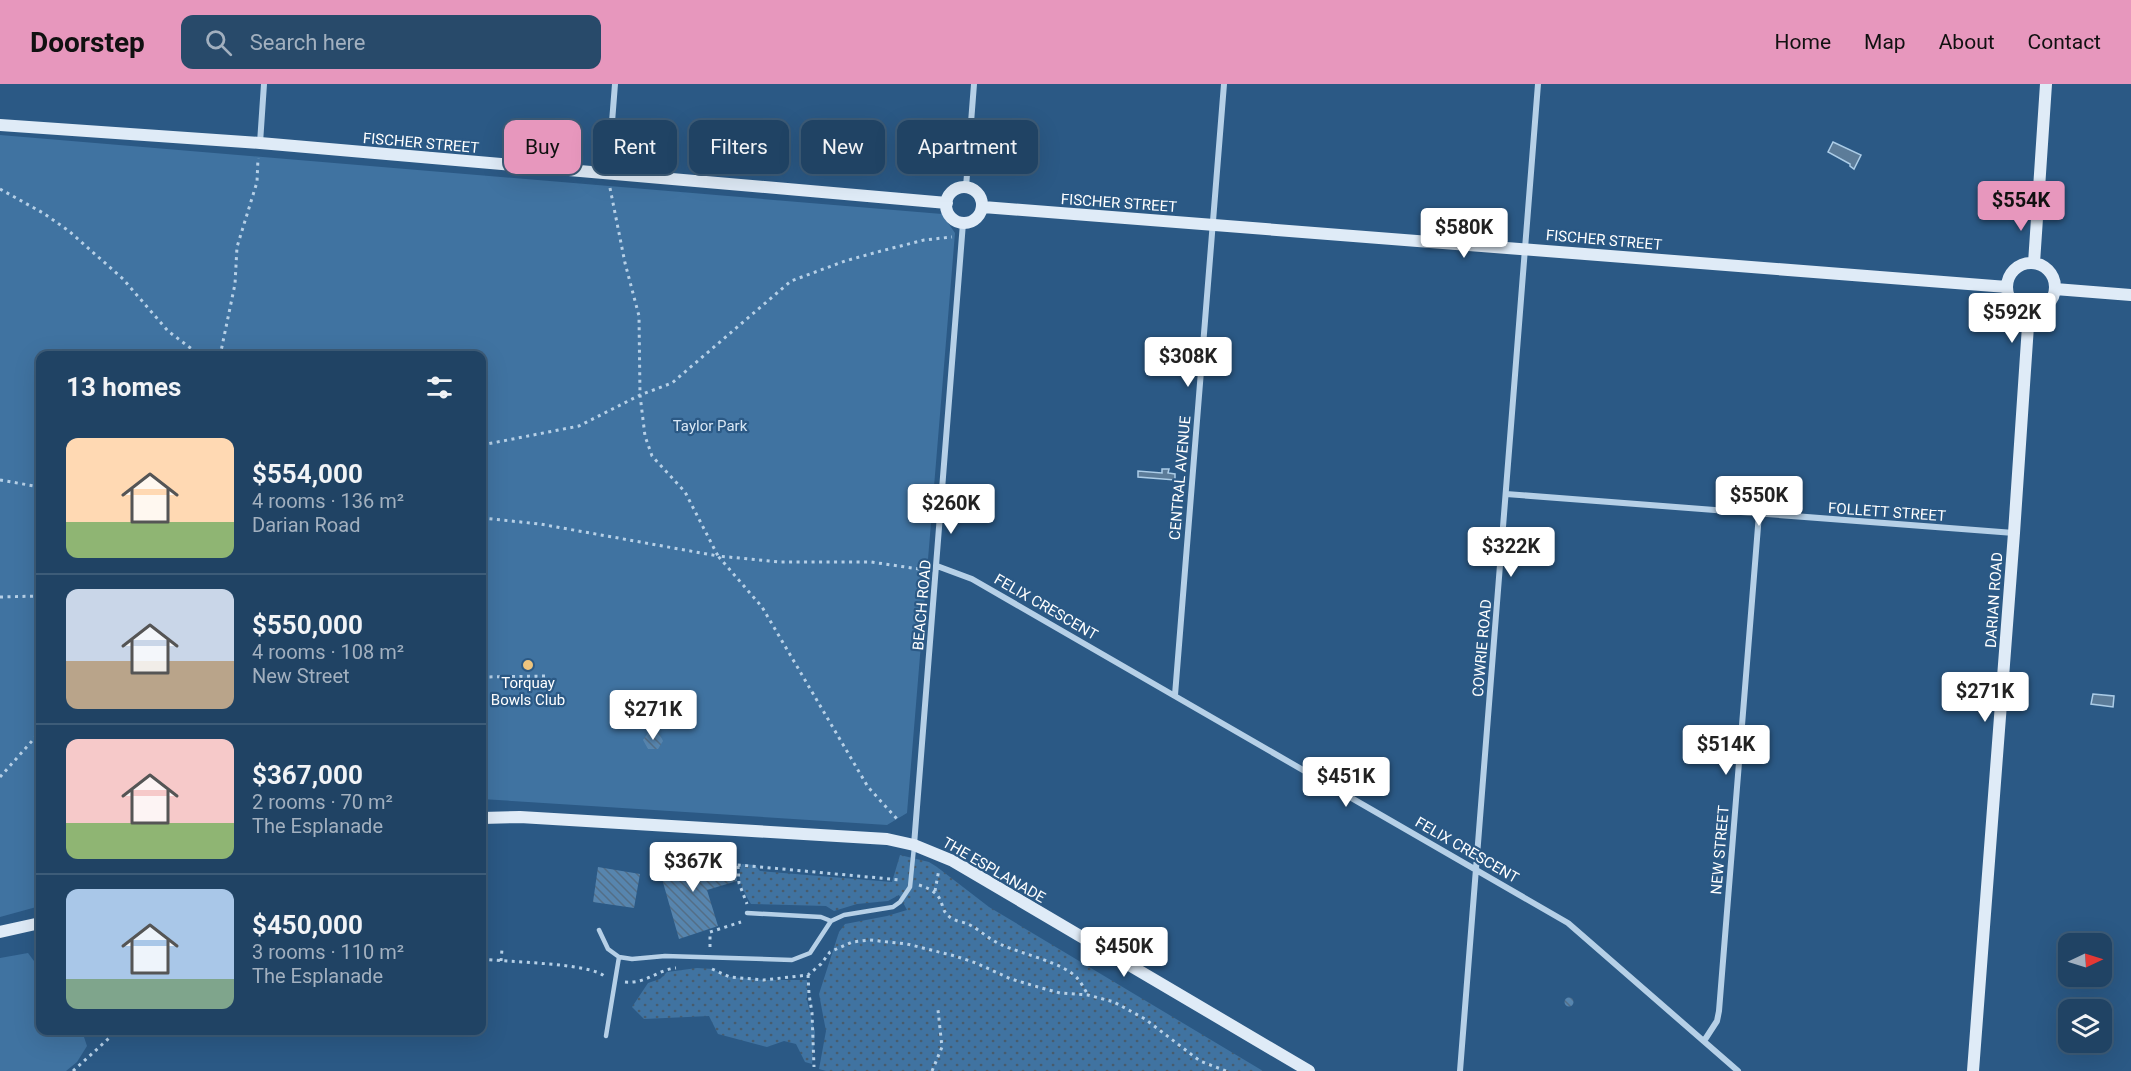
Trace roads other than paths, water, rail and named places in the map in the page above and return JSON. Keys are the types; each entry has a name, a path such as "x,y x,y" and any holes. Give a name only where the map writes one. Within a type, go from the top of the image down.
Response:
{"street":[{"path":"260,143 264,84"},
{"path":"612,120 615,84"},
{"path":"966,188 974,84"},
{"name":"CENTRAL AVENUE","path":"1175,695 1224,84"},
{"name":"COWRIE ROAD","path":"1460,1071 1539,84"},
{"path":"2034,263 2046,84"},
{"name":"FISCHER STREET","path":"0,126 260,143 593,173"},
{"name":"FISCHER STREET","path":"608,174 947,203"},
{"path":"966,188 978,193 983,207 976,219 970,223 963,223 950,217 947,203 952,191 966,188"},
{"name":"FISCHER STREET","path":"983,207 2007,287"},
{"name":"BEACH ROAD","path":"914,844 963,223"},
{"path":"2034,263 2043,265 2051,272 2055,289 2048,305 2038,311 2029,311 2022,310 2014,303 2009,297 2007,287 2015,269 2034,263"},
{"path":"2055,289 2131,295"},
{"name":"DARIAN ROAD","path":"1974,1071 2029,311"},
{"name":"FOLLETT STREET","path":"1506,494 2014,533"},
{"name":"NEW STREET","path":"1704,1041 1717,1021 1719,1011 1759,514"},
{"name":"FELIX CRESCENT","path":"937,569 972,579 1568,923 1738,1071"},
{"name":"THE ESPLANADE","path":"486,818 624,823 887,839 914,844 941,855 1309,1071"},
{"path":"0,932 36,924"}],"lane":[{"path":"598,930 608,948 619,957 792,960 810,952 831,921 844,915 893,907 900,902 910,887 914,844"},
{"path":"747,913 821,917 831,921"},
{"path":"606,1036 619,957"}],"place":[{"name":"Torquay Bowls Club","path":"528,665"}],"park label":[{"name":"Taylor Park","path":"710,426"}]}
